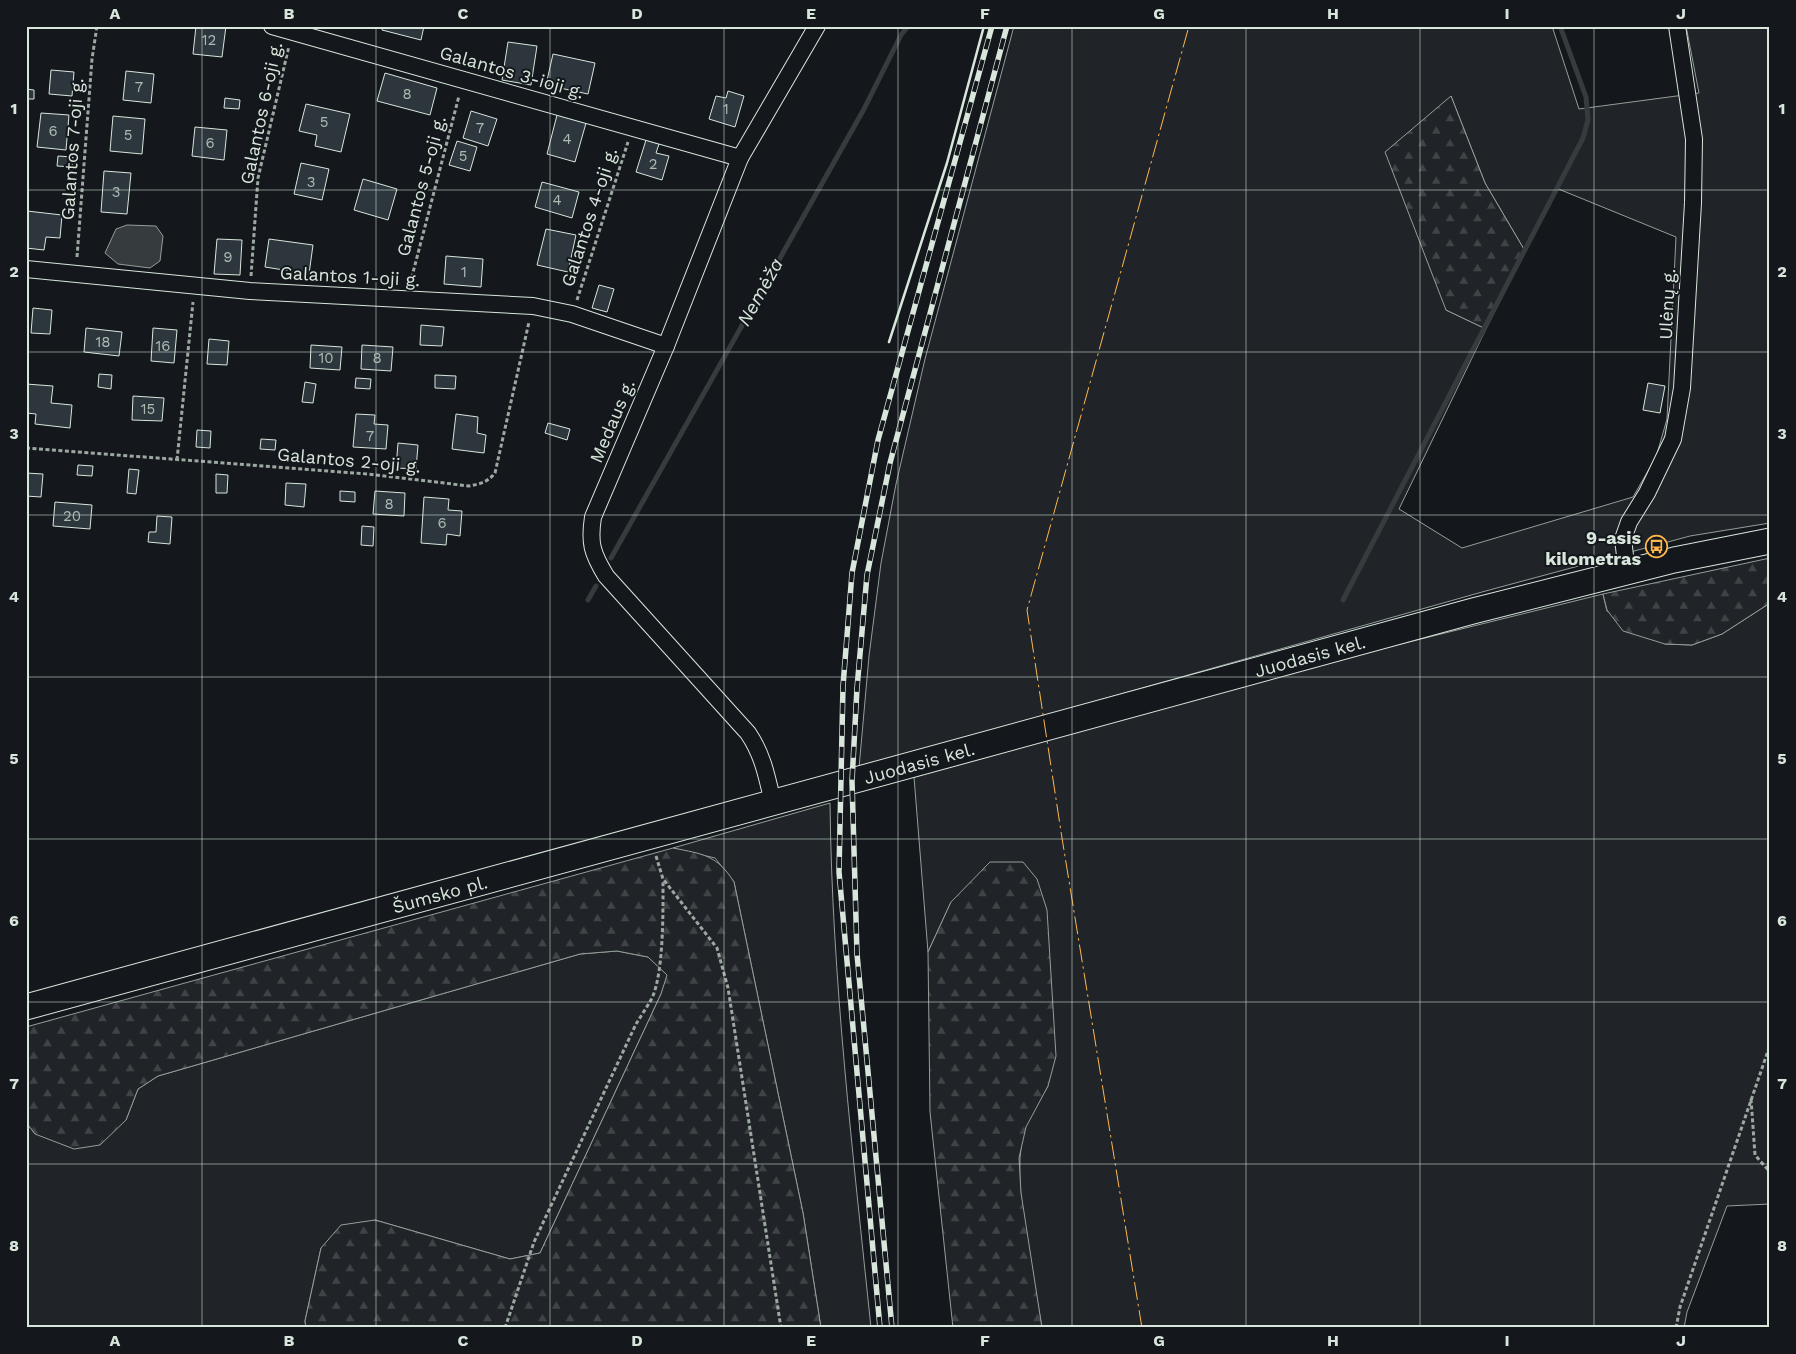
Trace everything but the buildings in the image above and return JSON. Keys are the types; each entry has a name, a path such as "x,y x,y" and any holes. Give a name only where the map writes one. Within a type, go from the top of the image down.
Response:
{"main road":[{"name":"Juodasis kel.","path":"852,781 1407,629 1626,572 1770,541"},
{"name":"Šumsko pl.","path":"26,1007 852,781"}],"street":[{"name":"Galantos 3-ioji g.","path":"272,26 740,158"},
{"name":"Medaus g.","path":"772,802 765,768 757,747 748,733 606,576 596,559 590,539 593,517 666,346 740,158 817,26"},
{"name":"Ulėnų g.","path":"1626,572 1623,539 1629,522 1647,493 1673,439 1682,388 1693,203 1694,139 1677,26"},
{"name":"Galantos 1-oji g.","path":"26,268 250,291 533,306 572,314 666,346"}],"path":[{"name":"Galantos 7-oji g.","path":"76,273 92,60 97,26"},
{"name":"Galantos 6-oji g.","path":"250,291 258,178 293,31"},
{"name":"Galantos 5-oji g.","path":"406,300 464,79"},
{"name":"Galantos 4-oji g.","path":"572,314 633,128"},
{"path":"178,460 195,286"},
{"name":"Galantos 2-oji g.","path":"26,448 368,474 469,486 481,484 490,479 495,473 533,306"},
{"path":"505,1328 534,1242 636,1024 652,997 656,983 664,917 663,879 650,836"},
{"path":"663,879 717,948 728,988 781,1328"},
{"path":"1676,1328 1680,1307 1770,1045"},
{"path":"1751,1096 1755,1155 1770,1172"}],"green space":[{"path":"1014,26 1552,26 1579,109 1699,93 1686,26 1770,26 1770,523 1690,536 1482,592 859,768 869,656 881,563 896,484 925,359","holes":["1451,96 1485,183 1525,251 1556,188 1676,237 1667,419 1656,457 1633,497 1462,548 1399,509 1486,329 1446,310"]},
{"path":"1451,96 1485,183 1525,251 1486,329 1446,310 1385,152"},
{"path":"1770,558 1770,603 1722,634 1692,645 1665,644 1623,631 1607,610 1603,594"},
{"path":"1603,594 1607,611 1665,644 1692,645 1722,634 1770,603 1770,1204 1727,1206 1687,1312 1684,1328 1042,1328 1024,1226 1020,1170 1021,1146 1026,1126 1048,1086 951,902 928,952 914,777 1348,657"},
{"path":"830,803 835,935 844,1066 871,1328 821,1328 803,1213 734,882 715,858 673,848"},
{"path":"673,848 708,857 722,866 734,882 803,1213 821,1328 306,1328 305,1321 321,1248 341,1225 375,1220 510,1259 540,1253 661,994 667,975 648,957 617,951 580,954 158,1076 138,1089 126,1120 100,1145 74,1149 35,1134 26,1122 26,1027"},
{"path":"990,862 1023,862 1037,879 1047,910 1056,1056 1048,1086 1026,1127 1019,1158 1021,1193 1042,1328 953,1328 930,1112 928,952 951,902"},
{"path":"617,951 648,957 668,975 661,994 540,1253 510,1259 375,1220 321,1248 305,1321 306,1328 26,1328 26,1122 35,1134 126,1120 138,1089 158,1076 580,954"}],"shaded area":[{"path":"127,225 156,226 163,236 160,261 150,268 118,264 105,253 116,229"}],"waterway":[{"name":"Nemėža","path":"611,558 864,109 901,35 908,26"},
{"path":"1343,600 1583,138 1588,120 1586,97 1560,26"},
{"name":"Nemėža","path":"588,600 596,586"}],"railway":[{"path":"880,1328 839,872 843,686 852,573 878,440 992,26"},
{"path":"892,1328 857,954 852,781 857,688 867,575 890,463 1007,26"}],"wall":[{"path":"889,342 947,163 984,26"}],"power":[{"path":"1142,1328 1027,610 1189,26"}],"place":[{"name":"9-asis kilometras","path":"1657,547"}]}
